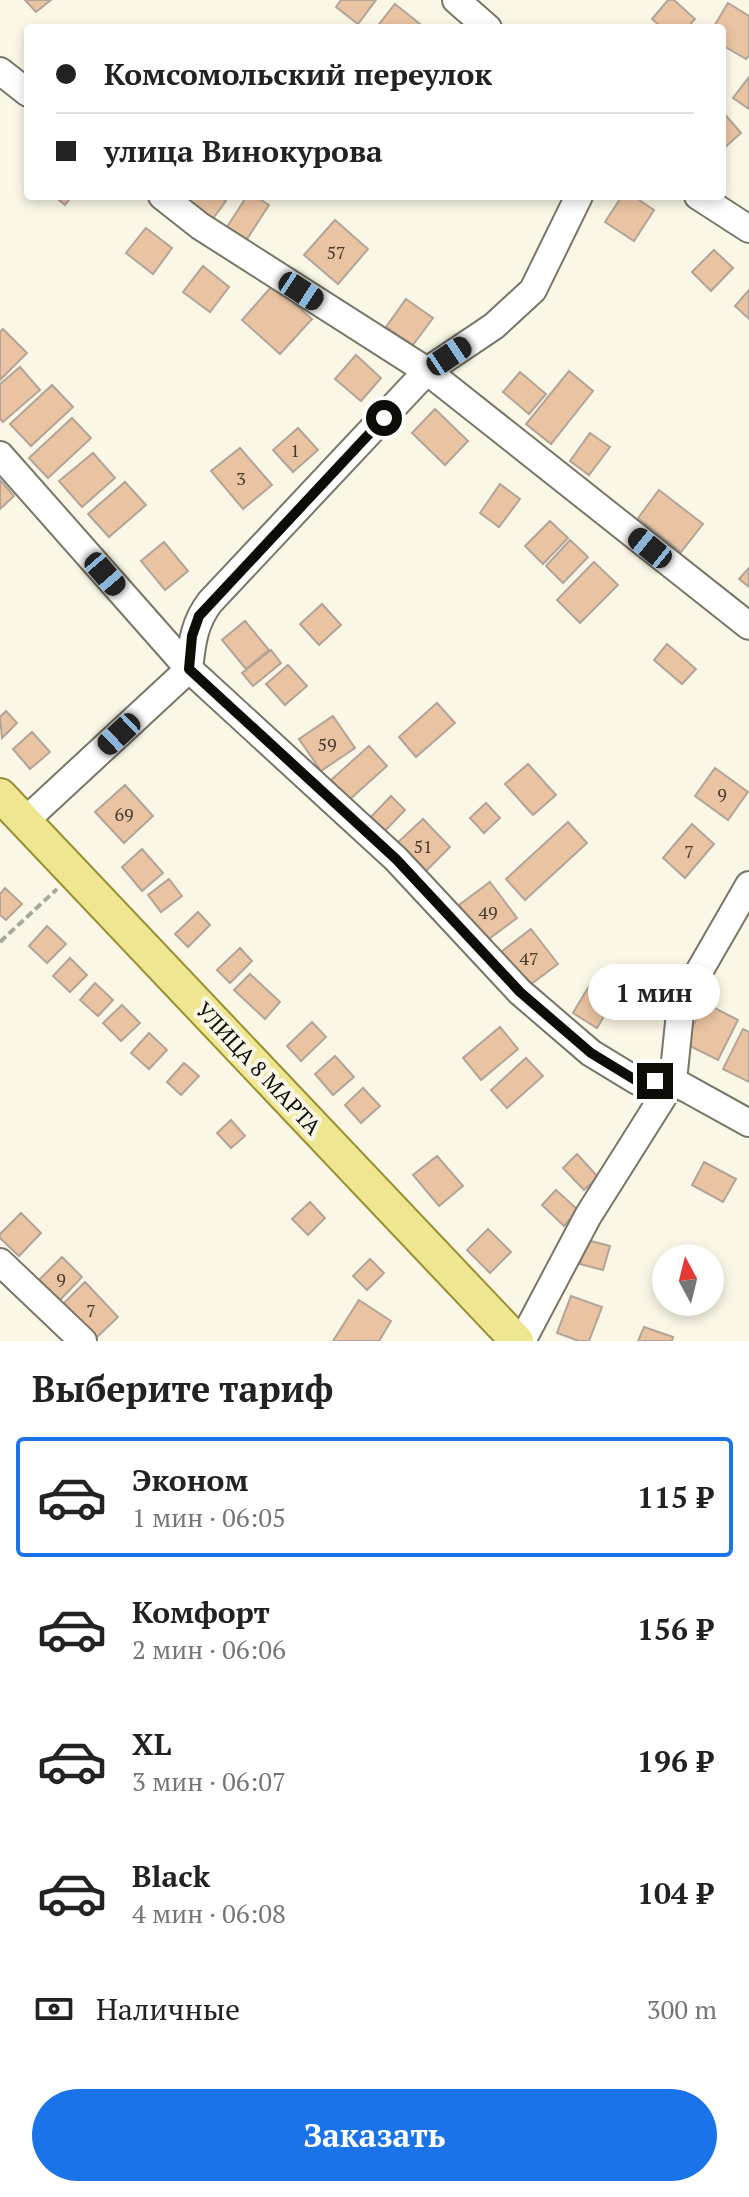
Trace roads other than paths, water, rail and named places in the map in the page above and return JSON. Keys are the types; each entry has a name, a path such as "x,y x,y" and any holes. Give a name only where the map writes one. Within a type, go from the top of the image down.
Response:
{"main road":[{"name":"УЛИЦА 8 МАРТА","path":"0,795 520,1341"}],"street":[{"path":"456,0 483,24"},
{"path":"0,71 24,90"},
{"path":"167,200 200,226 427,371 749,626"},
{"path":"25,821 189,669 192,636 199,616 210,602 427,371 494,326 533,290 577,200"},
{"path":"704,200 749,229"},
{"path":"0,455 189,669 396,859 543,1013 591,1053 637,1081 673,1081 749,1123"},
{"path":"520,1341 588,1216 673,1081 681,1003 749,885"},
{"path":"0,1262 83,1341"}]}
